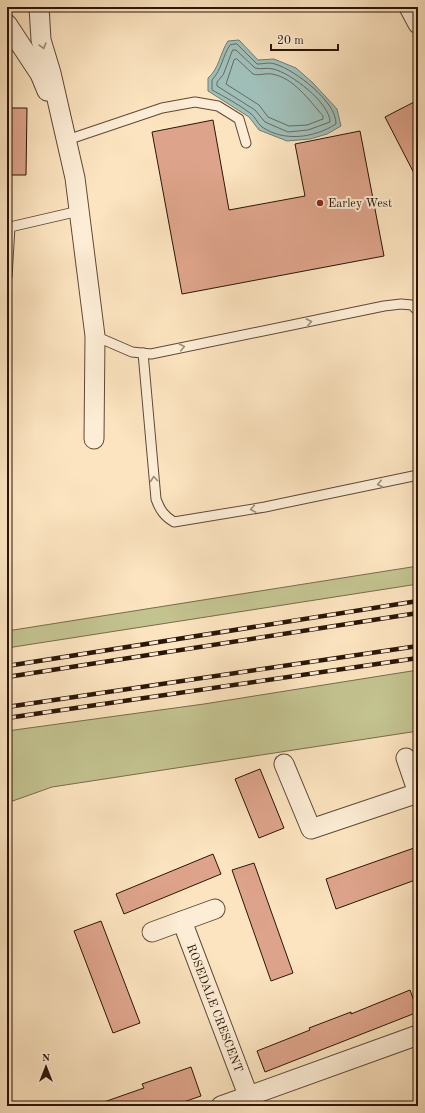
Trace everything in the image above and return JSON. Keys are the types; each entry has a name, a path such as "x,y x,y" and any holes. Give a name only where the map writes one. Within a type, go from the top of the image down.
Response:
{"street":[{"path":"39,7 42,40 66,135 79,211 95,336 94,439"},
{"path":"409,7 418,24"},
{"path":"7,24 40,74 66,135"},
{"path":"284,764 311,829 418,793 406,758"},
{"path":"152,932 214,909"},
{"name":"ROSEDALE CRESCENT","path":"182,921 248,1095"},
{"path":"221,1106 418,1035"}],"lane":[{"path":"66,135 162,108 195,102 218,106 239,119 246,143"},
{"path":"7,277 10,227 79,211"},
{"path":"95,336 132,352 151,354 395,305 412,304 418,310"},
{"path":"143,353 156,499 166,518 174,522 265,507 418,475"}],"green space":[{"path":"418,566 418,584 7,648 7,631"},
{"path":"418,670 418,731 52,787 7,803 7,731 204,704"}],"water":[{"path":"239,40 258,60 274,59 296,68 313,83 337,109 341,126 327,134 310,139 287,141 259,130 249,117 208,91 208,78 215,70 228,41"}],"building":[{"path":"418,100 418,181 385,117"},
{"path":"7,108 27,108 26,175 7,175"},
{"name":"Earley West","path":"213,120 229,210 305,196 295,144 360,131 384,256 182,294 152,132"},
{"path":"260,769 284,828 259,838 235,779"},
{"path":"414,848 418,861 418,879 336,909 326,879"},
{"path":"213,854 221,874 124,914 116,894"},
{"path":"254,863 293,973 271,981 232,870"},
{"path":"101,921 140,1023 113,1033 74,931"},
{"path":"410,990 418,1012 265,1072 257,1051 310,1030 309,1028 351,1012 351,1014"},
{"path":"191,1067 201,1096 172,1106 102,1106 101,1103 144,1088 142,1084"}],"railway":[{"path":"7,666 418,601"},
{"path":"7,677 418,613"},
{"path":"7,707 418,646"},
{"path":"7,718 418,658"}],"place":[{"name":"Earley West","path":"320,203"}]}
